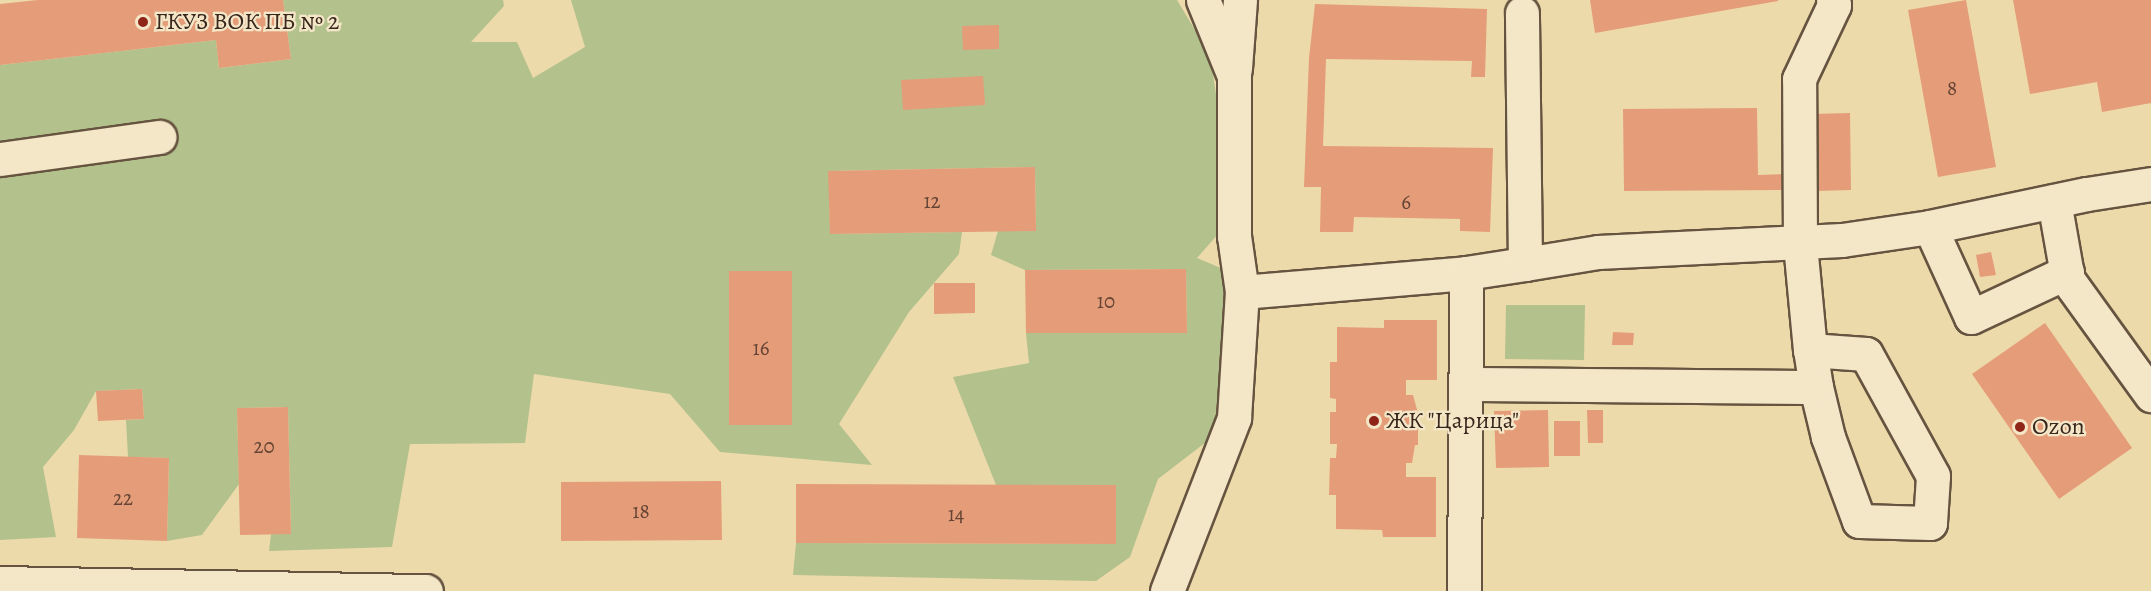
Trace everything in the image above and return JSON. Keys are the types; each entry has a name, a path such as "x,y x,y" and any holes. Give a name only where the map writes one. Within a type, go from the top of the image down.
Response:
{"street":[{"path":"1203,0 1234,76"},
{"path":"1167,591 1234,418 1242,292 1234,236 1234,76 1240,0"},
{"path":"1810,350 1866,354 1933,476 1930,523 1859,521 1828,436 1816,387 1810,350 1800,244 1799,80 1834,5 1833,0"},
{"path":"1522,13 1526,264"},
{"path":"0,159 159,137"},
{"path":"1242,292 1467,273 1598,252 1800,244 1930,227 2054,201 2151,184"},
{"path":"2054,201 2068,280 2151,395"},
{"path":"1930,227 1971,317 2067,272"},
{"path":"1464,591 1467,273"},
{"path":"1466,384 1816,387"},
{"path":"0,584 426,591"}],"green space":[{"path":"283,0 503,0 504,6 471,42 517,42 533,78 585,47 571,0 1177,0 1210,55 1219,114 1219,233 1197,258 1228,271 1214,436 1158,479 1130,557 1096,581 793,575 796,543 1116,544 1116,485 996,485 953,377 1029,363 1026,333 1187,332 1186,269 1025,270 991,255 998,231 1036,231 1035,167 829,171 830,234 962,232 959,254 909,312 839,424 872,465 720,452 670,394 534,374 525,443 410,444 392,547 269,551 271,534 291,533 288,407 237,408 239,484 202,535 167,541 169,458 128,457 126,420 144,419 142,389 96,391 74,430 43,467 56,537 0,540 0,65 216,40 219,68 291,59"},
{"path":"1506,305 1585,305 1584,360 1505,359"}],"building":[{"name":"ГКУЗ ВОК ПБ № 2","path":"38,0 283,0 291,59 219,68 216,40 0,65 0,4"},
{"path":"1590,0 1778,0 1778,1 1595,33"},
{"path":"1966,0 1996,167 1938,177 1908,10"},
{"path":"2013,0 2151,0 2151,103 2102,112 2097,82 2030,94"},
{"path":"1315,4 1487,9 1485,77 1471,77 1472,61 1326,59 1323,146 1493,148 1490,232 1460,231 1460,219 1354,217 1353,232 1320,232 1321,187 1304,187 1309,58"},
{"path":"999,25 999,49 963,50 962,26"},
{"path":"983,76 985,105 903,110 901,80"},
{"path":"1757,108 1758,175 1787,174 1787,190 1624,191 1623,109"},
{"path":"1850,113 1851,190 1816,191 1813,114"},
{"path":"1035,167 1036,231 830,234 828,171"},
{"path":"1991,252 1996,275 1980,277 1976,255"},
{"path":"1186,269 1187,333 1026,333 1025,270"},
{"path":"729,271 792,271 792,425 729,425"},
{"path":"934,283 975,283 975,313 934,314"},
{"name":"ЖК \"Царица\"","path":"1384,320 1437,320 1437,380 1406,380 1406,395 1413,395 1418,413 1418,445 1415,445 1412,463 1406,463 1406,477 1436,477 1436,537 1383,537 1382,530 1336,529 1336,495 1329,495 1330,458 1336,458 1337,444 1330,444 1330,412 1336,412 1336,399 1330,398 1330,362 1337,362 1337,327 1384,328"},
{"path":"2045,323 2132,448 2059,499 1972,374"},
{"path":"1613,332 1634,333 1633,345 1612,345"},
{"path":"142,389 144,419 98,421 96,391"},
{"path":"288,407 291,534 240,535 237,408"},
{"path":"1548,410 1549,467 1496,468 1494,411"},
{"path":"1587,410 1603,410 1603,443 1588,443"},
{"path":"1554,421 1580,421 1580,456 1554,456"},
{"path":"79,455 169,458 167,541 77,538"},
{"path":"721,481 722,540 561,541 561,482"},
{"path":"796,484 1116,485 1116,544 796,543"}],"place":[{"name":"ГКУЗ ВОК ПБ № 2","path":"143,22"},
{"name":"ЖК \"Царица\"","path":"1374,421"},
{"name":"Ozon","path":"2020,427"}]}
